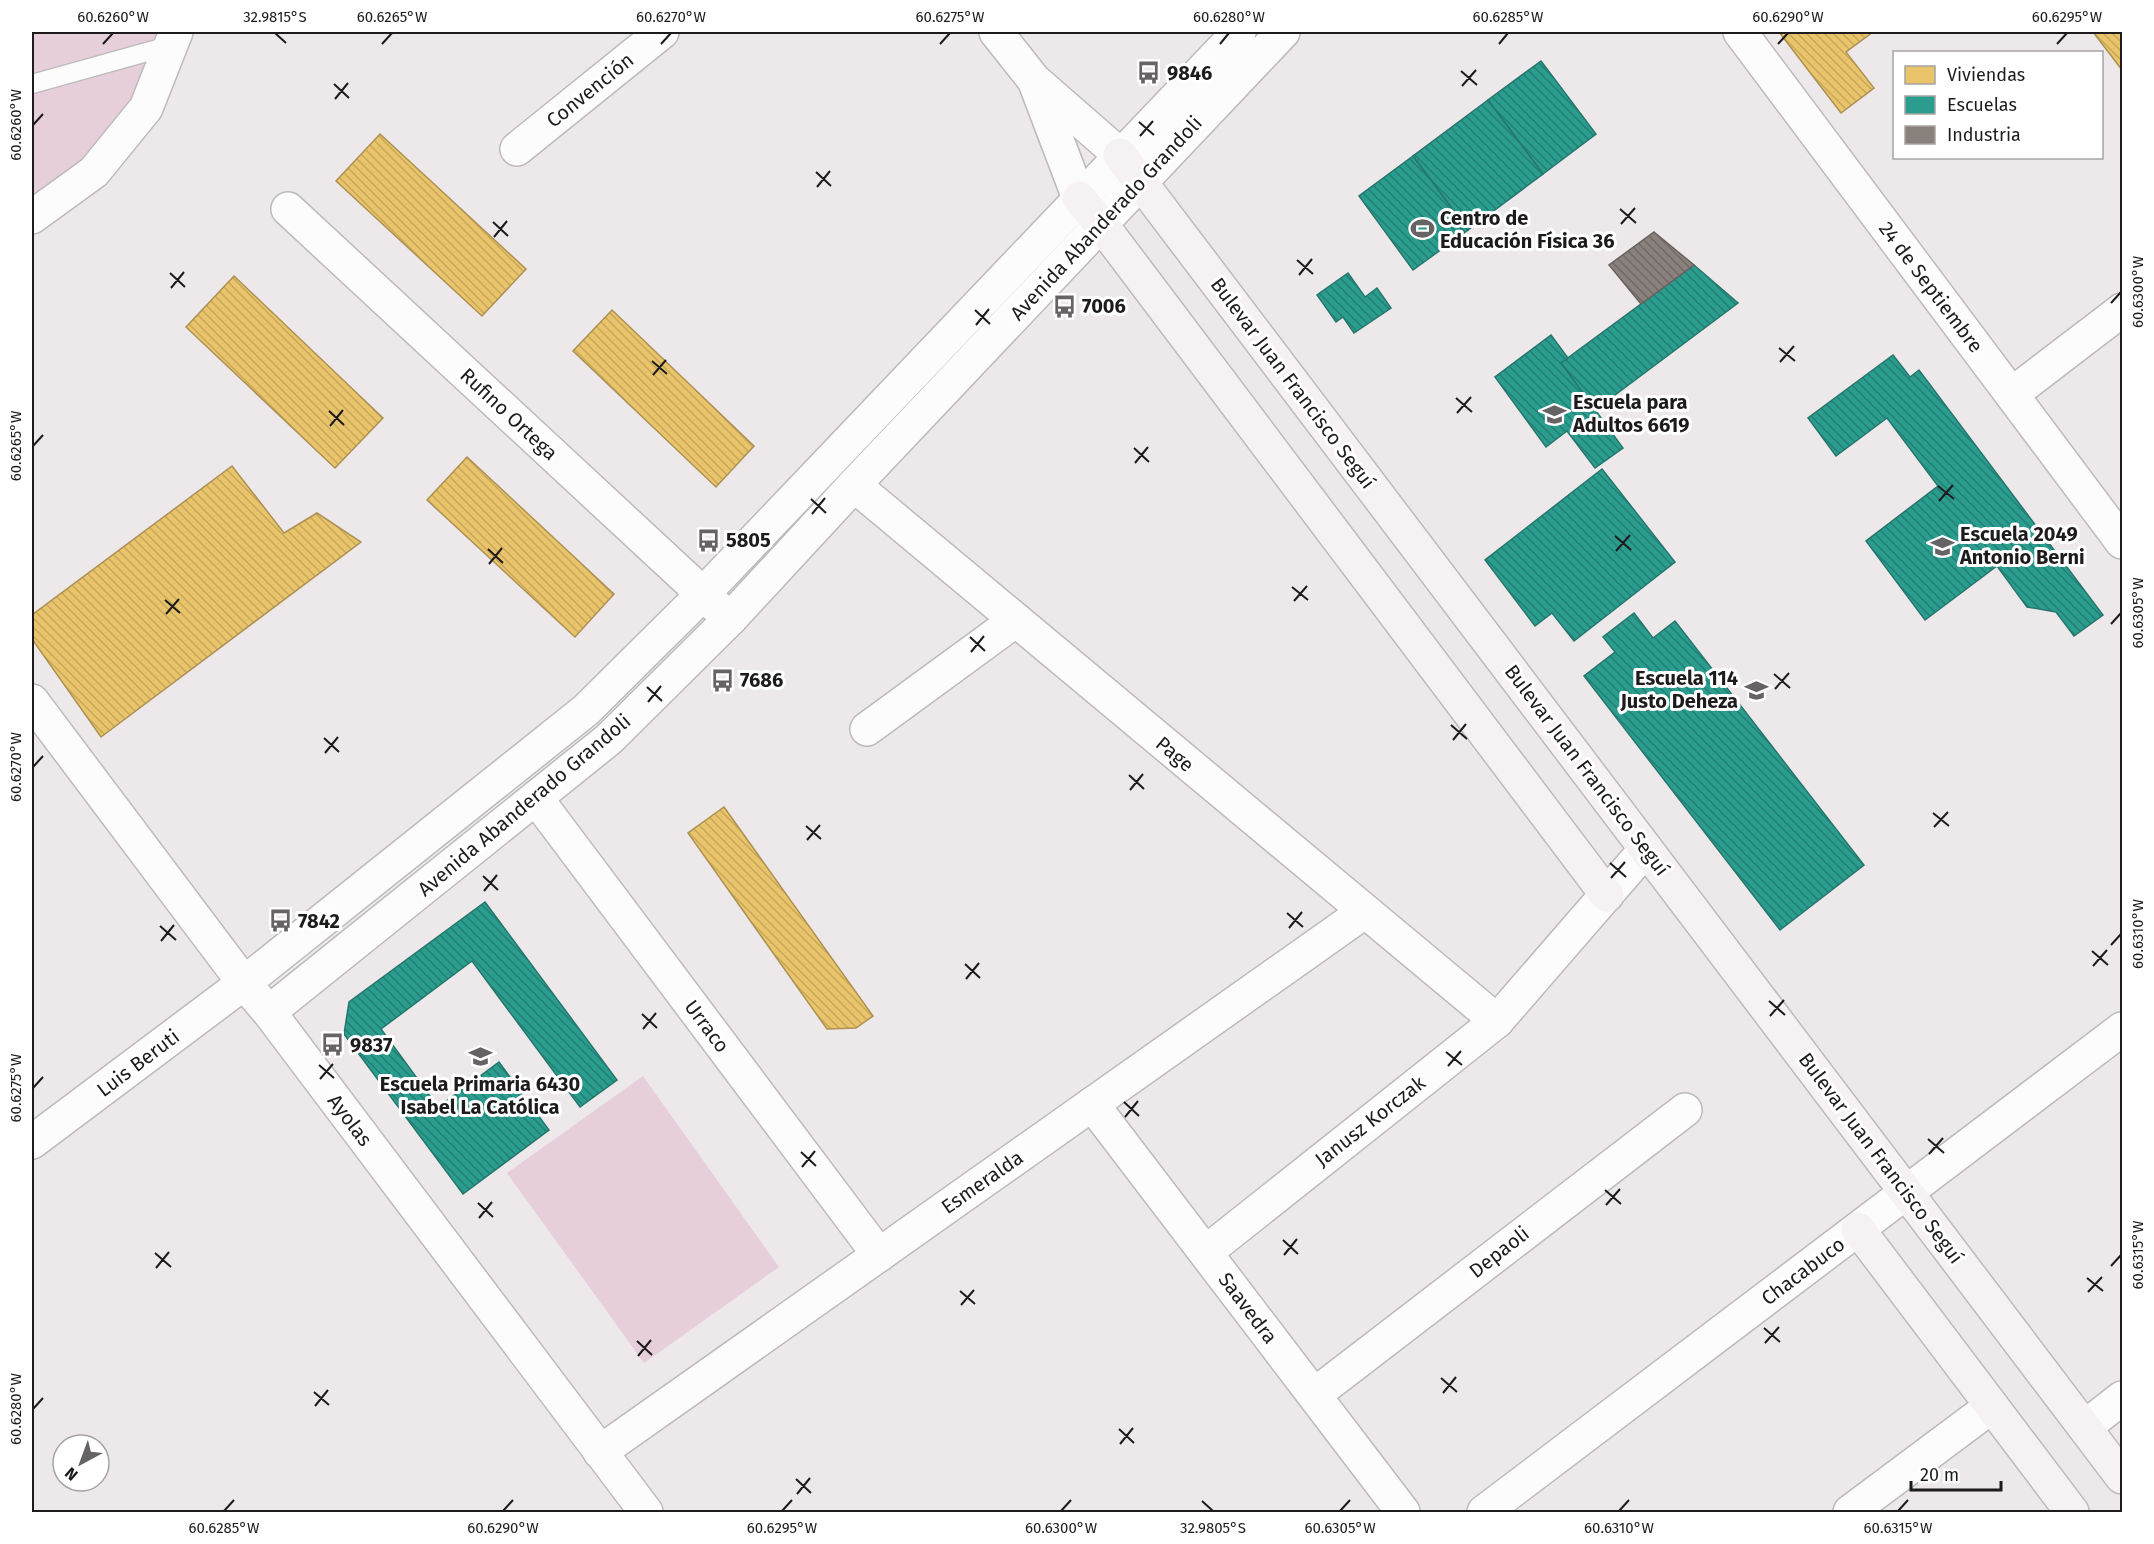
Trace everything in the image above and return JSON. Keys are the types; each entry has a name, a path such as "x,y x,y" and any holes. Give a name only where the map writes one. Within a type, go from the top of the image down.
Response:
{"main road":[{"name":"Bulevar Juan Francisco Seguí","path":"1120,155 2122,1477"},
{"name":"Bulevar Juan Francisco Seguí","path":"1079,198 1101,224 1607,895"},
{"path":"1858,1229 2072,1512"}],"street":[{"name":"Convención","path":"517,149 662,32"},
{"name":"Bulevar Juan Francisco Seguí","path":"996,32 1034,80 1120,155"},
{"name":"Avenida Abanderado Grandoli","path":"244,983 586,710 703,594 1239,32"},
{"name":"Avenida Abanderado Grandoli","path":"269,1012 609,739 730,619 854,484 1283,32"},
{"name":"24 de Septiembre","path":"1740,32 2122,542"},
{"path":"32,217 94,172 146,108 174,38"},
{"name":"Bulevar Juan Francisco Seguí","path":"1034,80 1079,198"},
{"name":"Rufino Ortega","path":"288,209 730,619"},
{"path":"2012,394 2122,310"},
{"name":"Page","path":"854,484 1497,1021"},
{"path":"867,729 1016,620"},
{"name":"Ayolas","path":"32,700 646,1512"},
{"name":"Urraco","path":"536,798 879,1255"},
{"name":"Janusz Korczak","path":"1206,1252 1497,1021 1646,849"},
{"name":"Esmeralda","path":"600,1452 1364,912"},
{"name":"Luis Beruti","path":"32,1142 244,983"},
{"name":"Chacabuco","path":"1484,1512 2122,1029"},
{"name":"Saavedra","path":"1092,1104 1403,1512"},
{"name":"Depaoli","path":"1314,1395 1685,1110"},
{"path":"2085,1427 2122,1398"},
{"path":"1850,1512 1992,1406"}],"lane":[{"path":"32,84 174,38"}],"shaded area":[{"path":"32,32 176,32 146,108 32,217"},
{"path":"643,1076 779,1267 644,1363 507,1173"}],"building: Viviendas":[{"path":"1779,32 1873,32 1846,52 1874,88 1841,113"},
{"path":"2093,32 2122,32 2122,70"},
{"path":"380,134 526,269 482,316 336,181"},
{"path":"234,276 383,418 335,468 186,327"},
{"path":"612,310 754,446 716,487 573,351"},
{"path":"467,457 614,594 575,637 427,500"},
{"path":"232,466 284,533 317,513 361,542 101,737 32,639 32,615"},
{"path":"724,807 873,1016 856,1028 827,1029 688,833"}],"building: Escuelas":[{"path":"1541,61 1596,134 1543,174 1488,100"},
{"path":"1488,100 1543,174 1468,230 1413,156"},
{"path":"1413,156 1468,230 1413,270 1359,196"},
{"path":"1694,265 1738,303 1595,410 1561,363"},
{"path":"1348,273 1365,297 1377,288 1391,308 1354,333 1343,317 1336,322 1317,295"},
{"path":"1551,335 1568,358 1561,363 1623,448 1595,468 1567,431 1546,447 1495,377"},
{"path":"1893,355 1910,377 1919,370 2103,615 2074,636 2056,612 2027,607 1997,566 1925,620 1866,541 1938,486 1887,418 1836,456 1808,418"},
{"path":"1602,469 1675,562 1574,641 1552,613 1535,626 1485,560"},
{"path":"1634,613 1653,638 1675,621 1864,865 1780,930 1584,676 1615,652 1603,637"},
{"name":"Escuela Primaria 6430 Isabel La Católica","path":"485,902 617,1080 580,1107 472,961 381,1029 438,1107 499,1062 549,1130 463,1194 344,1034 349,1002"}],"building: Industria":[{"path":"1654,232 1694,265 1641,304 1609,265"}],"place":[{"name":"9846","path":"1149,73"},
{"name":"Centro de Educación Física 36","path":"1422,229"},
{"name":"7006","path":"1064,306"},
{"name":"Escuela para Adultos 6619","path":"1555,414"},
{"name":"5805","path":"708,540"},
{"name":"Escuela 2049 Antonio Berni","path":"1942,546"},
{"name":"7686","path":"722,680"},
{"name":"Escuela 114 Justo Deheza","path":"1756,690"},
{"name":"7842","path":"280,921"},
{"name":"9837","path":"332,1045"},
{"name":"Escuela Primaria 6430 Isabel La Católica","path":"480,1057"}]}
